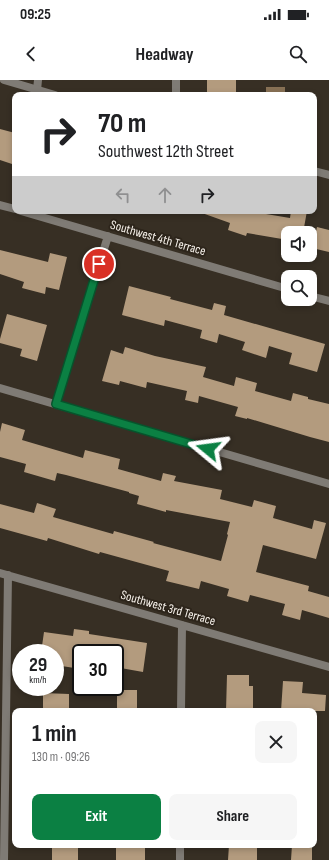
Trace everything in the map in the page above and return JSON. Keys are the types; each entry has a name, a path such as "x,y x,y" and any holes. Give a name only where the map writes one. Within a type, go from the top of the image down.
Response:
{"street":[{"path":"4,80 44,92"},
{"path":"37,90 38,80"},
{"path":"176,80 176,92"},
{"path":"317,171 329,175"},
{"path":"0,205 12,208"},
{"name":"Southwest 4th Terrace","path":"31,214 281,287"},
{"path":"56,404 108,236"},
{"path":"317,298 329,301"},
{"path":"0,388 329,484"},
{"path":"4,574 4,860"},
{"name":"Southwest 3rd Terrace","path":"4,574 329,667"},
{"path":"181,708 182,625"},
{"path":"180,848 180,860"}],"shaded area":[{"path":"266,87 285,87 285,92 266,92"}],"building":[{"path":"207,80 236,80 236,92 207,92"},
{"path":"0,129 12,132 12,164 0,160"},
{"path":"205,214 266,214 290,218 291,214 306,214 304,226 281,226 281,239 247,233 246,236 228,230 230,223"},
{"path":"317,227 329,230 329,252 317,249"},
{"path":"0,250 48,262 50,253 67,257 59,290 46,287 45,294 22,288 24,282 0,274"},
{"path":"129,286 212,310 214,303 226,306 224,315 325,344 317,372 289,364 292,353 269,346 266,358 242,350 245,342 219,334 217,343 200,338 202,330 165,320 164,326 122,315"},
{"path":"7,314 47,325 37,361 20,356 22,349 0,343"},
{"path":"125,347 155,356 206,367 203,377 234,386 236,377 257,383 255,391 291,401 293,393 308,397 308,399 329,404 329,442 247,418 235,416 238,407 199,396 198,403 185,400 187,391 147,382 146,388 120,381 119,385 102,381 111,350 123,354"},
{"path":"2,423 25,430 22,440 83,458 85,450 120,459 118,469 161,481 163,473 176,476 174,481 222,490 220,499 252,507 254,500 276,506 273,518 312,529 314,520 326,523 316,559 263,545 256,572 309,586 308,591 329,597 329,618 302,610 300,620 282,615 285,604 250,595 248,602 227,596 229,589 201,581 199,589 166,581 169,571 100,552 99,554 48,538 47,541 0,528 0,504 34,513 37,503 56,509 53,517 113,534 114,531 221,561 230,522 166,510 166,512 137,504 139,496 66,475 57,473 55,481 24,472 26,464 0,457 0,432"},
{"path":"74,629 89,631 89,634 147,643 143,672 124,669 124,644 72,644 72,668 64,666 64,644 42,644 44,632 73,636"},
{"path":"227,675 249,675 249,686 253,686 253,708 226,708"},
{"path":"283,681 303,682 302,693 326,695 325,711 317,711 317,708 281,708"},
{"path":"124,690 137,690 137,708 117,708 117,696 124,696"},
{"path":"64,694 69,694 69,708 43,708 43,696 64,696"},
{"path":"52,848 78,848 78,860 52,860"},
{"path":"116,848 145,848 145,860 116,860"},
{"path":"229,848 257,848 257,860 228,860"},
{"path":"292,848 312,848 312,860 291,860"}],"route":[{"path":"99,264 56,404 208,449"}]}
